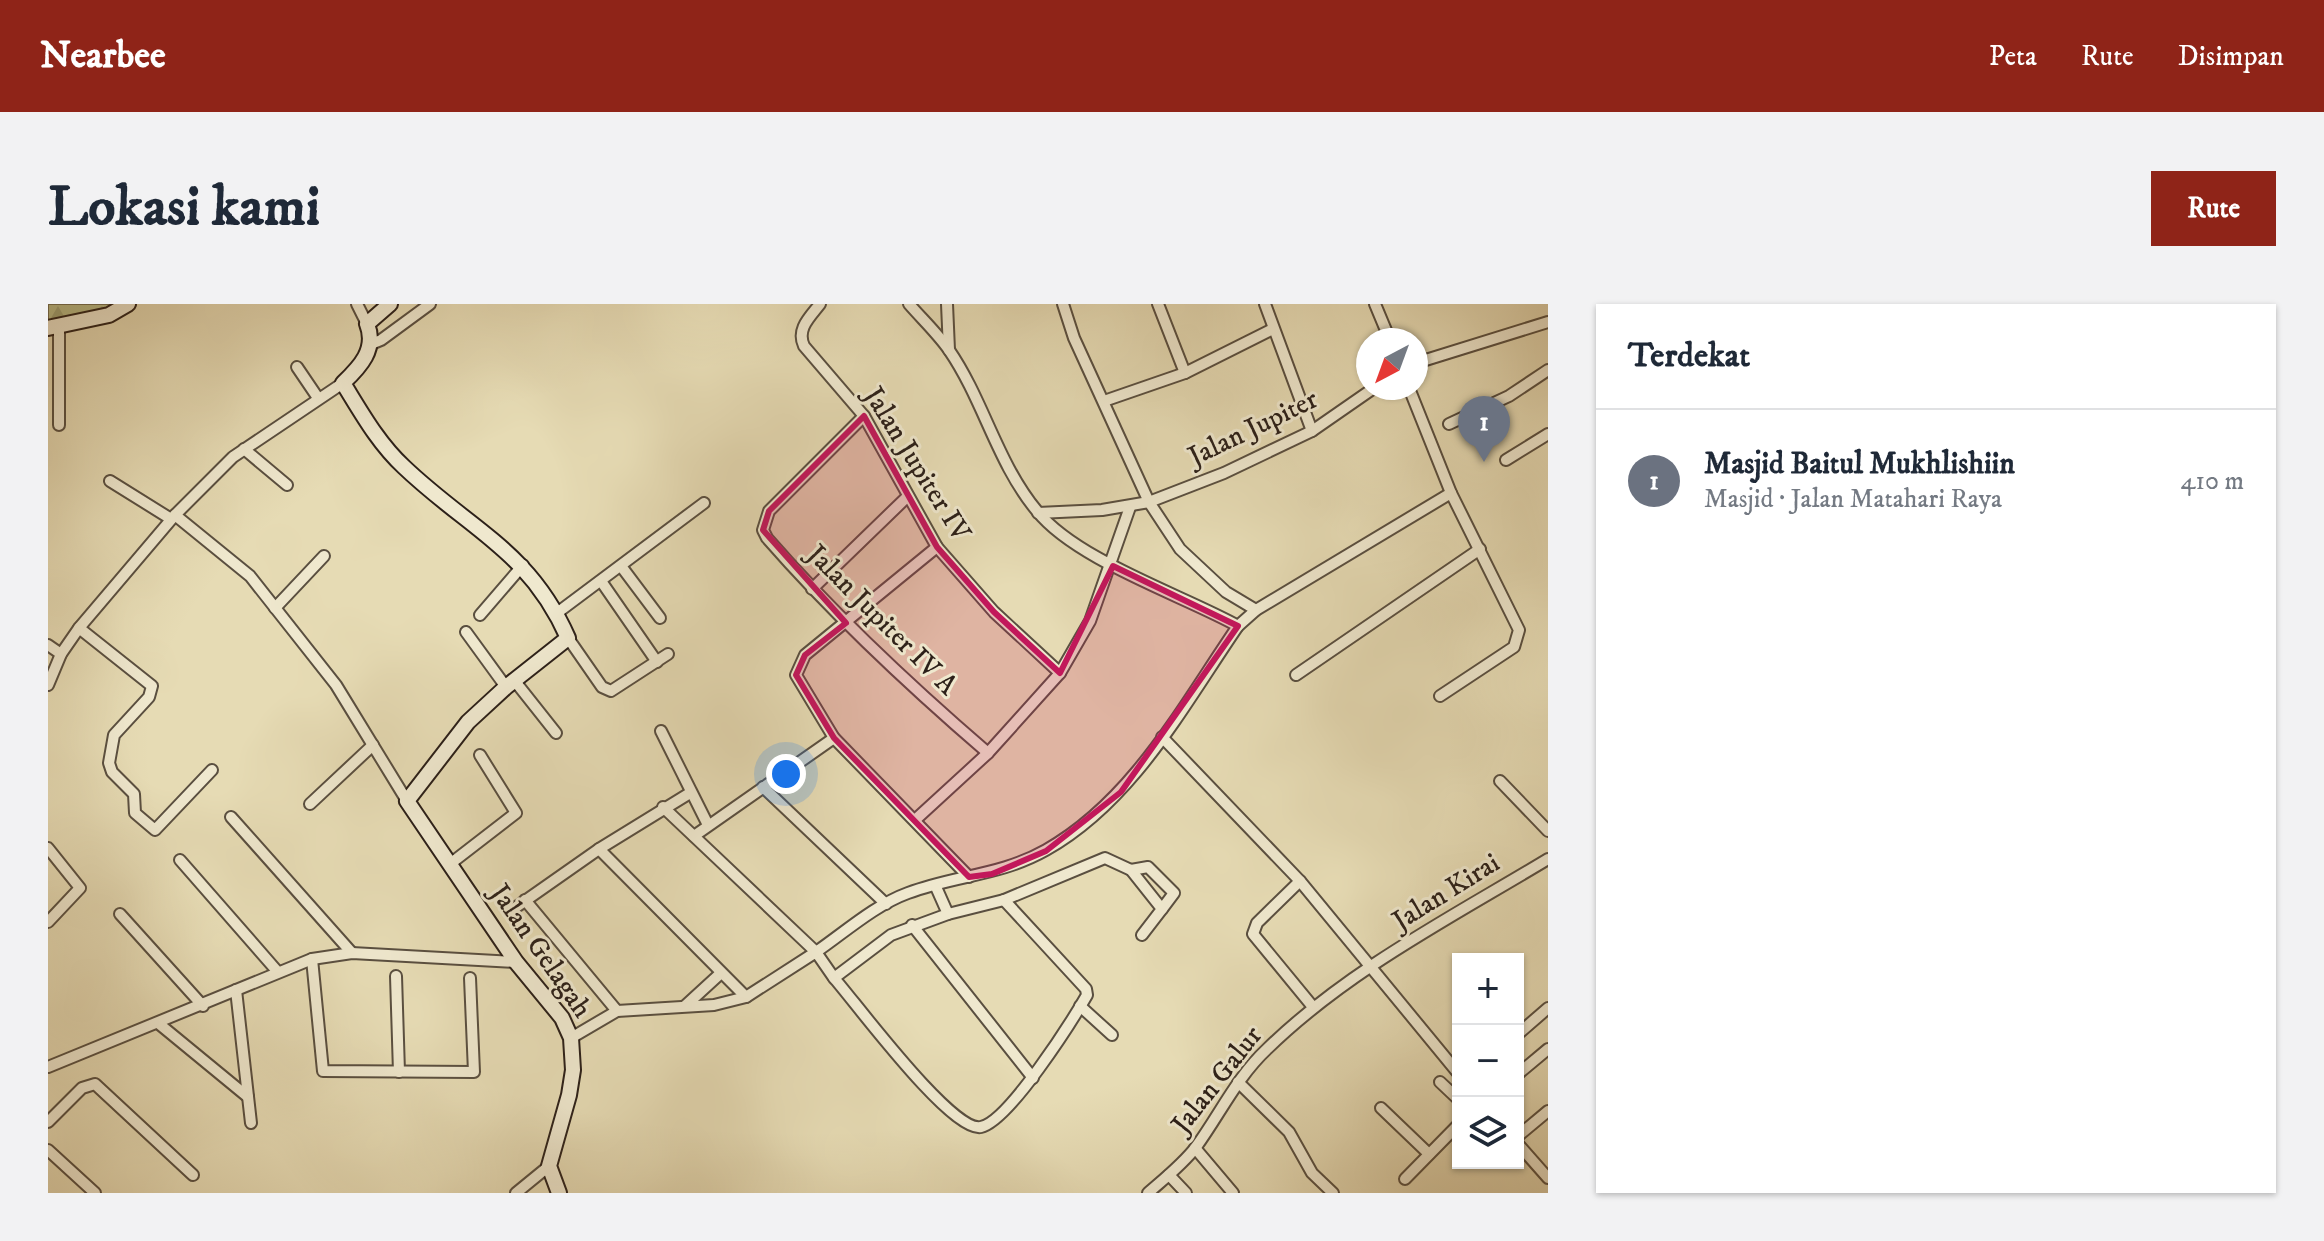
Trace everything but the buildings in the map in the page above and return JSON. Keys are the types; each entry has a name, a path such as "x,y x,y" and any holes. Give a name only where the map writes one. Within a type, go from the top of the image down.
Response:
{"street":[{"path":"59,425 53,328 109,315 128,304"},
{"path":"48,685 61,654 79,628 173,517 244,449 343,383 357,369 369,345 367,324 357,304"},
{"path":"367,324 390,304"},
{"path":"369,345 381,340 430,304"},
{"name":"Jalan Jupiter IV","path":"820,304 804,325 801,340 864,416 937,547 994,612 1060,673"},
{"path":"909,304 949,350 984,415 1005,464 1038,513 1057,530 1113,566 1238,626"},
{"path":"947,304 949,350"},
{"path":"1063,304 1074,338 1149,502 1180,549 1226,592 1256,610"},
{"path":"1158,304 1185,373"},
{"path":"1265,304 1312,431"},
{"path":"1375,304 1385,328"},
{"path":"1428,359 1548,322"},
{"path":"1104,401 1185,373 1273,329"},
{"path":"297,367 318,398"},
{"path":"1449,424 1509,396 1548,370"},
{"path":"343,383 374,433 404,467 523,565 557,613 568,638 606,690 616,691 668,654"},
{"name":"Jalan Jupiter","path":"1038,513 1130,507 1149,502 1224,473 1312,431 1357,400"},
{"path":"1414,400 1451,493 1519,630 1514,647 1440,696"},
{"name":"Jalan Jupiter IV A","path":"864,416 769,511 763,530 812,589 846,623 911,687 988,753"},
{"path":"1506,460 1548,434"},
{"path":"244,449 287,485"},
{"path":"110,481 173,517 250,576 336,685 407,801 468,722 510,683 568,638"},
{"path":"571,1038 617,1011 714,1005 746,997 909,892 992,874 1046,851 1087,823 1121,792 1238,626 1256,610 1451,493"},
{"path":"812,589 907,497"},
{"path":"557,613 704,503"},
{"path":"915,820 988,753 1060,673 1090,621 1113,566 1130,507"},
{"path":"937,547 805,655 796,675 834,738 969,877"},
{"path":"1296,675 1480,549"},
{"path":"275,608 324,556"},
{"path":"480,615 523,565"},
{"path":"621,566 660,618"},
{"path":"601,581 657,662"},
{"path":"79,628 152,686 149,697 114,735 109,763 112,772 134,794 135,813 155,830 212,770"},
{"path":"466,632 556,733"},
{"path":"48,645 61,654"},
{"path":"661,731 708,825"},
{"path":"1162,737 1300,881 1452,1066"},
{"path":"694,836 834,738"},
{"path":"310,804 373,745"},
{"path":"450,864 516,813 480,755"},
{"path":"1500,781 1548,831"},
{"path":"763,787 886,904"},
{"path":"512,910 599,849 690,793"},
{"name":"Jalan Gelagah","path":"407,801 516,962 562,1018 571,1038 573,1070 569,1095 549,1166"},
{"path":"663,807 816,952 834,978 932,1094 962,1122 972,1127 986,1125 1033,1078 1082,1003 1086,989 1004,900"},
{"path":"231,817 352,953"},
{"path":"48,848 80,888 48,922"},
{"path":"599,849 746,997"},
{"path":"834,978 867,950 912,925 1004,900 1105,858 1131,870 1162,909"},
{"name":"Jalan Kirai","path":"1370,968 1548,859"},
{"path":"180,860 277,971"},
{"path":"1131,870 1148,867 1166,881 1174,893 1142,935"},
{"path":"1300,881 1257,923 1253,934 1313,1007"},
{"path":"936,887 948,914"},
{"path":"525,900 617,1011"},
{"path":"120,914 203,1006"},
{"path":"912,925 1033,1078"},
{"path":"48,1067 312,959 352,953 516,962"},
{"path":"312,959 323,1071 474,1072 470,978"},
{"name":"Jalan Galur","path":"1148,1193 1195,1148 1238,1082 1265,1050 1313,1007 1370,968"},
{"path":"685,1006 721,973"},
{"path":"396,976 399,1072"},
{"path":"236,990 251,1123"},
{"path":"1082,1003 1112,1035"},
{"path":"1524,1029 1548,1008"},
{"path":"158,1023 248,1097"},
{"path":"1524,1069 1548,1049"},
{"path":"1238,1082 1289,1132 1312,1173 1333,1193"},
{"path":"1440,1082 1456,1097"},
{"path":"48,1122 82,1088 95,1084 193,1175"},
{"path":"1381,1108 1429,1154"},
{"path":"1524,1131 1548,1111"},
{"path":"1405,1179 1452,1131"},
{"path":"1195,1148 1233,1193"},
{"path":"48,1150 95,1193"},
{"path":"1524,1151 1548,1178"},
{"path":"516,1193 549,1166 559,1193"},
{"path":"1169,1175 1186,1193"}],"highlighted area":[{"path":"864,416 937,547 994,612 1060,673 1113,566 1238,626 1121,792 1046,851 992,874 969,877 834,738 796,675 805,655 846,623 763,530 769,511"}],"green space":[{"path":"48,304 117,304 77,322 48,324"}],"place":[{"name":"Masjid Baitul Mukhlishiin","path":"1484,462"}]}
